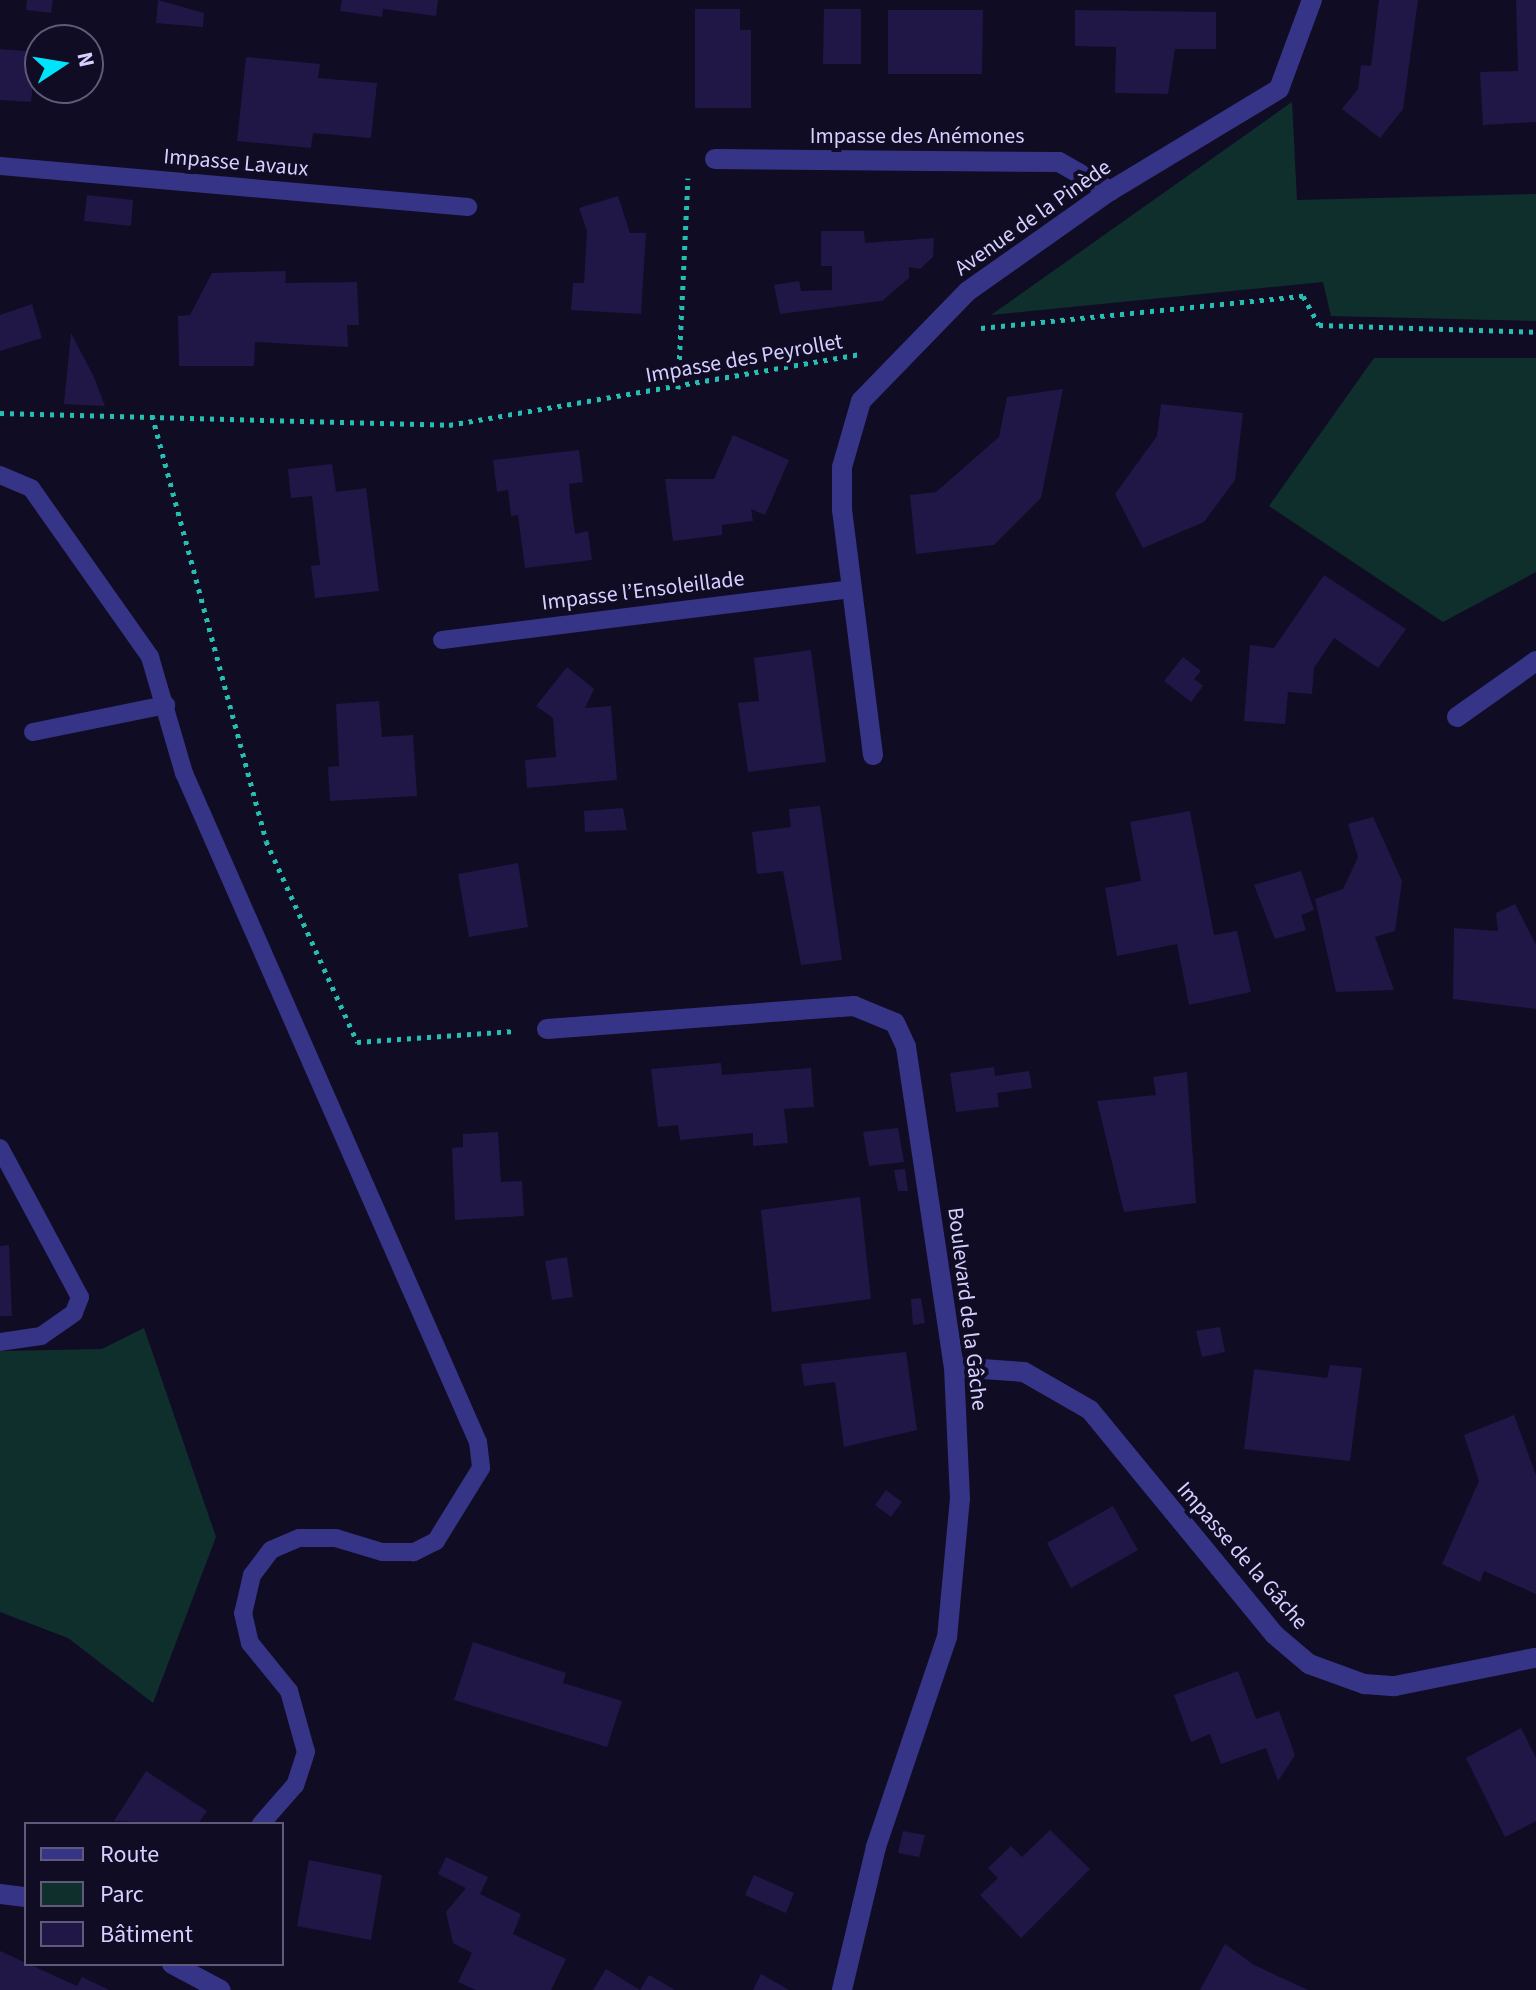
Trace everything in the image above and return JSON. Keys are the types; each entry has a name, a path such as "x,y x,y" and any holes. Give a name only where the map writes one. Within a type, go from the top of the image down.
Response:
{"street":[{"name":"Avenue de la Pinède","path":"873,755 851,589 842,467 861,401 884,370 912,356 968,291 1110,191 1279,89 1312,0"},
{"name":"Impasse des Anémones","path":"715,159 1059,162 1110,191"},
{"path":"1457,717 1536,661"},
{"name":"Boulevard de la Gâche","path":"547,1029 854,1006 895,1023 906,1047 954,1367 960,1498 947,1637 876,1847 842,1990"},
{"name":"Impasse de la Gâche","path":"954,1367 1024,1372 1090,1410 1275,1635 1309,1664 1364,1684 1395,1686 1534,1658"},
{"path":"0,1894 24,1897"},
{"path":"176,1966 221,1990"}],"lane":[{"name":"Impasse Lavaux","path":"0,166 468,207"},
{"path":"0,475 31,488 150,657 184,773 468,1408 481,1468 436,1541 414,1552 299,1538 271,1550 252,1575 243,1613 250,1643 289,1691 306,1752 295,1785 263,1822"},
{"name":"Impasse l’Ensoleillade","path":"442,640 851,589"},
{"path":"33,732 166,705"},
{"path":"0,1148 80,1297 74,1313 41,1336 0,1342"}],"path":[{"path":"678,389 688,175 715,159"},
{"path":"972,335 980,328 1303,296 1319,325 1536,332"},
{"name":"Impasse des Peyrollet","path":"0,413 449,425 678,389 864,354 884,370"},
{"path":"152,415 266,841 357,1042 547,1029"}],"green space":[{"path":"1292,102 1297,200 1536,194 1536,321 1331,316 1323,282 991,315"},
{"path":"1374,358 1536,358 1536,572 1443,622 1269,506"},
{"path":"144,1328 216,1537 153,1703 68,1638 0,1612 0,1351 102,1349"}],"building":[{"path":"27,0 53,0 51,13 26,10"},
{"path":"158,0 204,13 203,27 156,23"},
{"path":"342,0 438,0 436,16 383,9 382,17 340,11"},
{"path":"1379,0 1418,0 1403,109 1380,138 1342,109 1358,89 1361,65 1371,66"},
{"path":"1516,0 1536,0 1536,122 1483,125 1480,72 1518,71"},
{"path":"695,9 740,9 740,30 751,30 751,108 695,108"},
{"path":"824,9 861,9 861,64 823,64"},
{"path":"888,10 983,10 982,74 888,74"},
{"path":"1075,10 1216,12 1216,49 1175,49 1168,94 1115,93 1116,47 1075,46"},
{"path":"0,49 24,51 24,102 0,100"},
{"path":"246,57 320,64 318,78 377,83 371,138 313,133 311,148 237,141"},
{"path":"87,195 133,200 131,226 84,221"},
{"path":"618,196 630,233 646,233 641,314 571,310 573,283 584,283 587,231 579,208"},
{"path":"821,231 864,231 865,243 934,238 933,257 920,269 909,267 909,278 882,301 780,314 774,285 799,281 801,291 832,290 832,266 821,266"},
{"path":"286,271 285,283 357,282 359,325 347,325 348,347 255,342 254,366 179,366 178,316 190,315 212,273"},
{"path":"32,304 42,338 0,351 0,315"},
{"path":"71,333 93,375 105,406 64,404"},
{"path":"1063,389 1041,498 994,545 916,554 910,495 936,492 999,437 1007,397"},
{"path":"1161,404 1243,413 1235,480 1204,522 1143,548 1115,494 1157,436"},
{"path":"733,435 789,460 765,515 751,509 753,521 722,525 722,535 673,541 665,479 714,479"},
{"path":"579,450 583,482 569,484 570,497 575,534 588,531 592,560 525,568 518,515 511,516 508,490 497,492 493,460"},
{"path":"332,464 336,492 366,488 379,591 315,598 311,566 320,565 312,496 291,498 288,469"},
{"path":"1324,575 1406,629 1378,668 1334,638 1314,668 1312,694 1288,692 1285,724 1244,721 1250,645 1274,648"},
{"path":"811,650 826,762 748,772 738,703 759,701 754,658"},
{"path":"1183,657 1201,671 1194,679 1203,686 1191,702 1164,681"},
{"path":"567,667 594,689 585,708 611,706 617,780 527,788 525,760 556,757 553,718 536,706"},
{"path":"379,701 382,737 413,735 417,796 330,801 328,767 339,766 336,704"},
{"path":"820,806 842,960 801,965 783,871 757,874 752,832 791,827 789,809"},
{"path":"623,808 627,830 585,832 584,811"},
{"path":"1190,811 1214,935 1237,931 1251,992 1189,1005 1177,944 1117,956 1105,888 1141,881 1130,822"},
{"path":"1373,817 1402,881 1395,931 1375,937 1394,990 1336,992 1315,899 1343,889 1358,857 1348,824"},
{"path":"518,863 528,927 469,937 458,874"},
{"path":"1301,871 1314,910 1301,915 1306,930 1275,939 1254,885"},
{"path":"1515,904 1536,945 1536,1009 1453,999 1454,928 1498,931 1496,913"},
{"path":"721,1063 722,1075 811,1068 814,1107 784,1109 788,1143 753,1146 753,1133 680,1140 678,1125 658,1127 651,1069"},
{"path":"994,1067 995,1076 1029,1071 1032,1088 997,1093 999,1107 956,1112 950,1073"},
{"path":"1187,1072 1196,1203 1124,1212 1097,1101 1156,1095 1153,1077"},
{"path":"898,1128 904,1162 869,1166 863,1132"},
{"path":"498,1132 501,1182 522,1181 524,1216 455,1220 452,1148 463,1147 463,1134"},
{"path":"905,1169 908,1191 898,1191 894,1170"},
{"path":"860,1197 871,1299 772,1312 761,1210"},
{"path":"9,1245 12,1316 0,1316 0,1246"},
{"path":"567,1257 573,1297 552,1300 545,1261"},
{"path":"921,1298 925,1323 913,1325 911,1299"},
{"path":"1220,1327 1225,1352 1202,1357 1196,1331"},
{"path":"906,1352 917,1430 844,1447 835,1382 804,1386 801,1364"},
{"path":"1330,1365 1362,1368 1350,1461 1244,1449 1254,1369 1327,1378"},
{"path":"1514,1415 1536,1475 1536,1594 1484,1571 1480,1582 1442,1564 1479,1481 1464,1435"},
{"path":"886,1490 902,1502 891,1517 875,1505"},
{"path":"1113,1506 1138,1550 1071,1588 1047,1543"},
{"path":"473,1642 566,1673 563,1683 622,1701 607,1747 454,1700"},
{"path":"1238,1671 1256,1719 1279,1711 1295,1755 1278,1781 1266,1748 1221,1764 1210,1734 1191,1742 1174,1695"},
{"path":"1521,1728 1536,1758 1536,1821 1505,1837 1466,1758"},
{"path":"146,1771 207,1811 199,1822 114,1821"},
{"path":"1050,1830 1090,1869 1021,1938 980,1895 998,1878 988,1868 1011,1846 1022,1857"},
{"path":"903,1831 925,1835 919,1857 898,1853"},
{"path":"446,1857 488,1877 480,1894 521,1914 513,1934 566,1959 551,1990 476,1990 458,1982 472,1953 453,1943 446,1912 466,1888 438,1874"},
{"path":"309,1860 382,1875 371,1940 297,1926"},
{"path":"754,1875 794,1893 786,1913 745,1895"},
{"path":"1225,1944 1254,1965 1308,1990 1200,1990"},
{"path":"0,1951 24,1962 24,1966 33,1966 77,1986 82,1977 109,1990 0,1990"},
{"path":"606,1969 640,1990 593,1990"},
{"path":"761,1974 789,1990 753,1990"},
{"path":"649,1975 675,1990 640,1990"}]}
